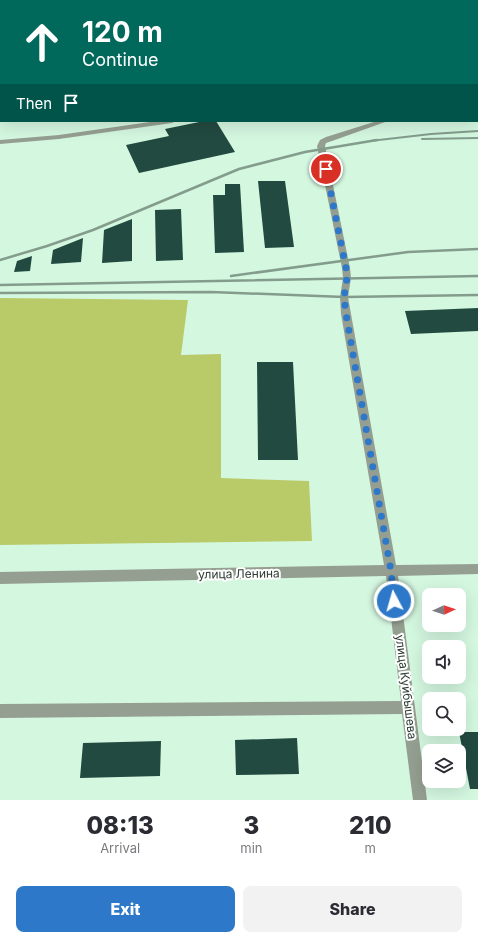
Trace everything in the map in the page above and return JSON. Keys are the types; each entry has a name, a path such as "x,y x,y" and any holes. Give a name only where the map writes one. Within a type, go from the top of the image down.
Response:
{"street":[{"path":"0,142 59,137 165,122"},
{"name":"улица Куйбышева","path":"381,122 329,139 323,142 321,146 346,268 347,278 344,297 346,314 391,571 420,800"},
{"name":"улица Ленина","path":"0,578 478,570"},
{"path":"0,711 408,707"}],"green space":[{"path":"0,298 188,300 181,355 221,354 221,478 309,481 312,541 0,545"}],"building":[{"path":"199,122 217,122 235,152 139,173 126,145 169,136 165,129"},
{"path":"258,181 285,181 294,247 265,248"},
{"path":"225,184 240,184 244,252 215,253 213,195 225,195"},
{"path":"181,209 183,260 156,261 155,210"},
{"path":"132,219 132,261 102,263 104,230"},
{"path":"83,238 81,262 51,264 53,250"},
{"path":"32,256 30,271 14,272 17,261"},
{"path":"478,308 478,331 411,334 405,311"},
{"path":"257,362 293,362 298,460 258,460"},
{"path":"466,732 478,732 478,789 470,789 466,768 466,744 461,744 460,736 466,736"},
{"path":"297,738 299,774 236,775 235,740"},
{"path":"161,741 160,776 80,778 83,743"}],"railway":[{"path":"373,141 431,134 478,131"},
{"path":"422,139 478,138"},
{"path":"0,260 93,230 239,169 305,152 373,141"},
{"path":"231,276 408,252 478,249"},
{"path":"0,285 478,276"},
{"path":"0,293 211,292 344,297 478,295"}],"route":[{"path":"326,169 346,268 347,278 344,297 346,314 391,571 394,601"}]}
